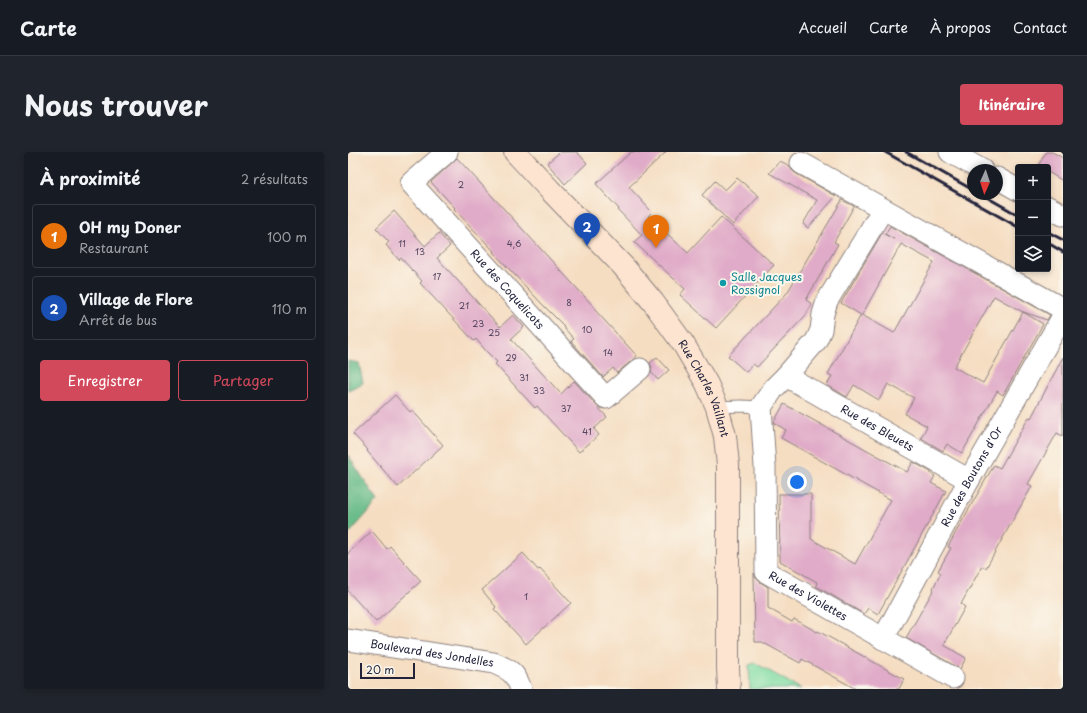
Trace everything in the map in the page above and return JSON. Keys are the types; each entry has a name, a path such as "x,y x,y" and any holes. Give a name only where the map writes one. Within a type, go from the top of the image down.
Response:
{"main road":[{"name":"Rue Charles Vaillant","path":"516,152 549,189 623,266 653,302 684,345 707,384 717,407 725,436 728,466 728,668 730,689"}],"street":[{"name":"Rue des Coquelicots","path":"447,152 412,183 606,398 640,369"},
{"path":"950,152 971,164"},
{"path":"800,163 1063,309"},
{"path":"1003,181 1015,188"},
{"path":"761,407 774,388 816,341 821,330 823,314 828,301 883,209"},
{"path":"1051,209 1063,215"},
{"name":"Rue des Boutons d'Or","path":"883,639 969,480 1063,316"},
{"name":"Rue des Bleuets","path":"786,376 969,480"},
{"name":"Rue des Violettes","path":"761,407 765,467 766,572 953,678"},
{"name":"Boulevard des Jondelles","path":"348,640 494,663 517,681"}],"lane":[{"path":"717,407 761,407"}],"green space":[{"path":"348,361 359,363 363,383 348,390"},
{"path":"348,455 378,501 348,535"},
{"path":"755,663 801,689 750,689 749,665"}],"building":[{"path":"560,152 577,152 587,163 565,184 547,163"},
{"path":"631,152 666,152 629,187 652,212 648,216 688,253 721,217 774,265 716,328 680,295 685,289 634,242 642,235 596,184"},
{"path":"1046,152 1052,152 1063,158 1063,181 1051,174 1051,164 1039,164"},
{"path":"457,158 596,309 595,310 637,356 617,373 613,368 603,377 571,341 574,339 563,327 564,326 493,252 494,251 454,209 455,208 431,182"},
{"path":"780,161 790,166 795,173 836,196 808,228 803,224 817,200 769,173"},
{"path":"737,178 759,196 733,225 702,195 715,181 725,190"},
{"path":"842,200 854,206 834,242 838,244 806,300 812,304 806,315 757,367 753,364 746,372 728,356 787,293"},
{"path":"394,211 425,246 439,233 450,246 437,258 500,327 513,315 524,327 511,339 561,394 574,381 607,417 594,429 599,435 579,452 537,406 535,408 495,364 497,362 476,339 474,341 420,283 422,281 401,258 399,260 386,245 389,242 376,228"},
{"path":"890,226 1050,315 1047,320 1021,311 994,296 954,367 983,383 1023,312 1043,324 1003,395 997,391 962,453 947,444 943,451 921,438 927,426 905,414 914,398 888,384 879,400 854,385 847,397 827,385 832,376 828,374 861,315 841,303 882,233 894,239 885,234","holes":["901,244 934,262 894,333 862,315"]},
{"path":"657,357 669,370 658,380 651,372 652,367 650,363"},
{"path":"1063,357 1063,436 1057,433 1028,484 1032,486 986,568 982,566 961,604 965,607 944,645 966,658 960,669 906,638 934,589 933,588 941,573 938,571 951,548 948,547 957,530 994,465 1000,468 1029,417 1031,418"},
{"path":"395,395 410,412 412,410 443,445 398,487 353,434"},
{"path":"784,404 907,472 913,462 931,472 931,474 935,476 931,483 946,491 878,614 868,608 864,614 816,586 817,582 780,561 779,494 811,494 811,539 855,564 891,500 781,438 786,430 774,422"},
{"path":"372,531 387,549 390,546 421,581 376,622 348,591 348,553"},
{"path":"523,553 571,603 526,644 494,609 496,607 482,590"},
{"path":"754,573 760,582 768,587 768,608 792,622 794,619 817,632 818,631 904,679 899,689 856,689 802,659 800,663 762,642 755,642"}],"railway":[{"path":"885,152 1015,225"},
{"path":"906,152 967,187"},
{"path":"992,200 1015,213"},
{"path":"1051,234 1063,240"},
{"path":"1051,245 1063,252"}],"place":[{"name":"Village de Flore","path":"587,246"},
{"name":"OH my Doner","path":"656,248"},
{"name":"Salle Jacques Rossignol","path":"723,283"}]}
